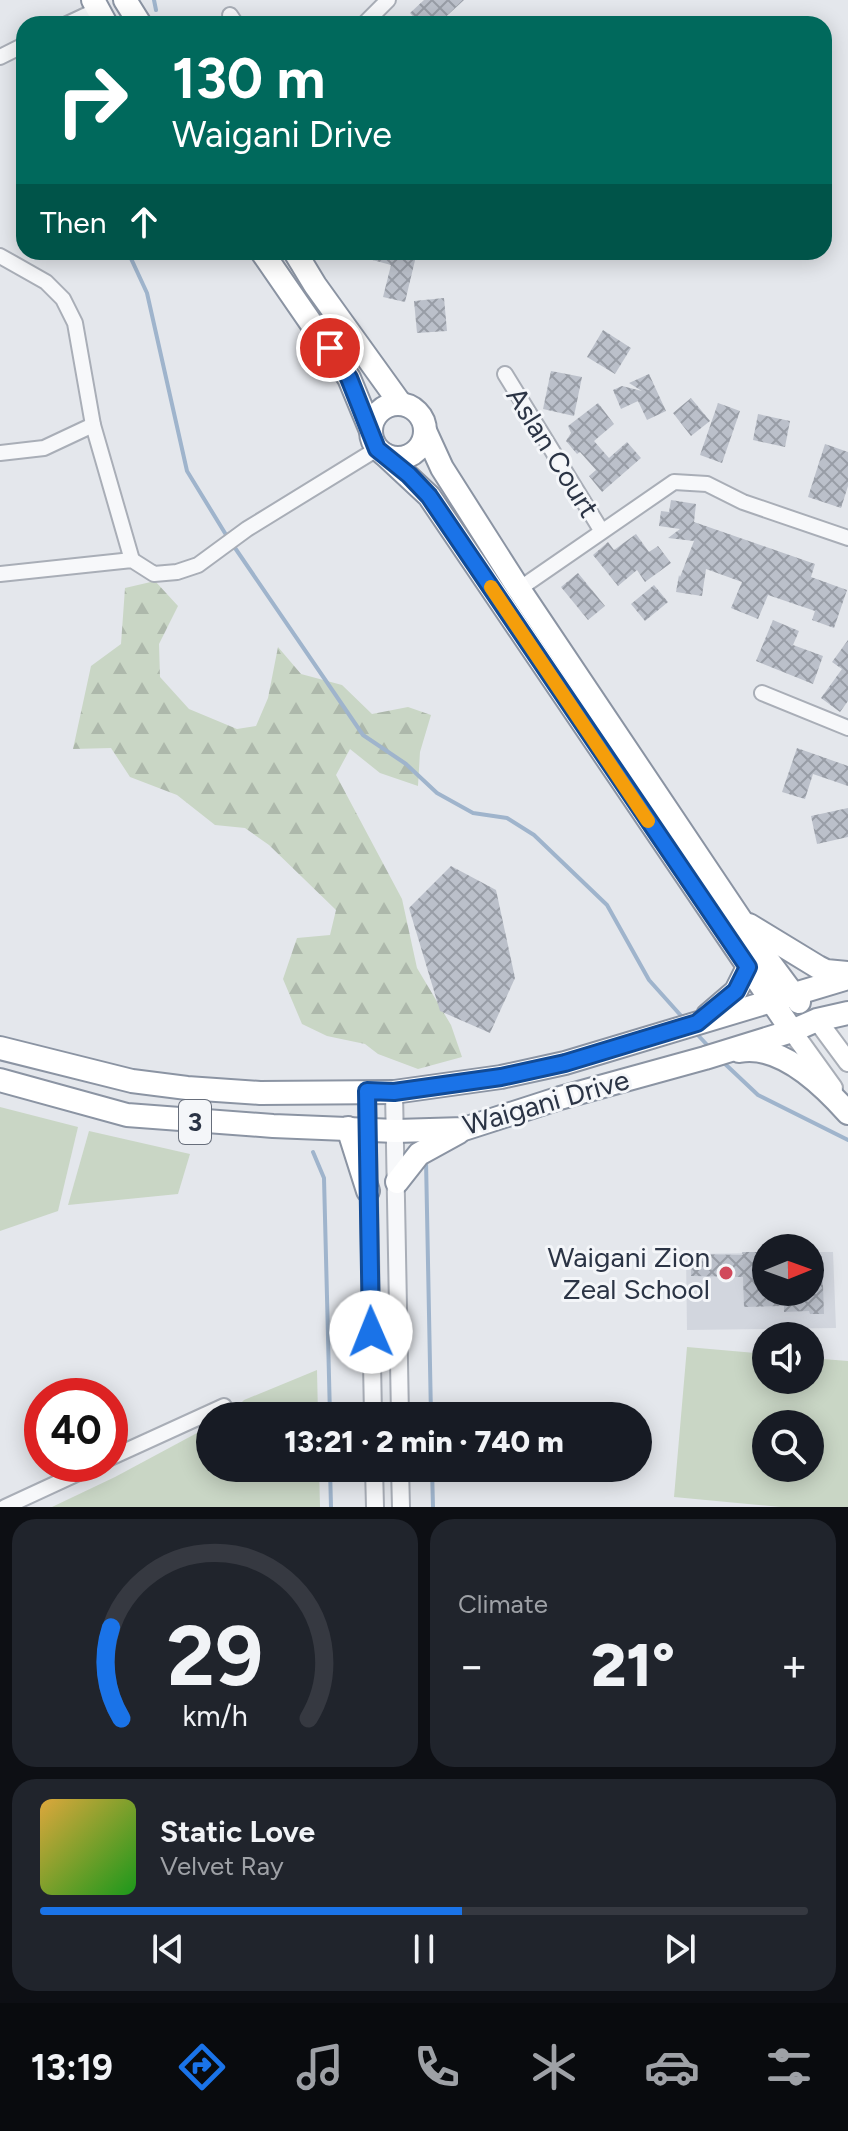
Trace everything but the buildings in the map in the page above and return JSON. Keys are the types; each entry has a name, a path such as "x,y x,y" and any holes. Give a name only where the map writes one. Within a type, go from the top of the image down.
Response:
{"highway":[{"path":"268,260 349,378 378,445 429,496 748,967 781,998 817,1020"},
{"path":"300,260 400,403"},
{"path":"426,433 419,449 411,455 393,458 378,445 376,414 391,404 400,403 416,409 421,415 442,468 519,589 744,922 781,998 792,1031"},
{"path":"744,922 818,967 848,976"},
{"path":"697,1023 736,991 748,967"},
{"name":"Waigani Drive","path":"0,1048 132,1081 187,1088 260,1093 394,1092 550,1067 848,976"},
{"name":"Waigani Drive","path":"0,1080 127,1115 246,1125 396,1131 464,1129 848,1013"},
{"path":"705,1058 747,1049 765,1051 812,1076 848,1112"},
{"path":"359,1129 368,1191"},
{"path":"397,1182 419,1154 464,1129"}],"main road":[{"path":"817,1020 848,1062"},
{"path":"792,1031 848,1112"}],"street":[{"path":"372,16 388,0"},
{"path":"0,256 46,282 63,299 75,323 93,425 132,560"},
{"name":"Aslan Court","path":"505,374 601,530"},
{"path":"0,453 44,448 93,425"},
{"path":"0,574 132,560 154,574 177,572 198,565 247,529 378,445"},
{"path":"519,589 674,482 707,484 743,502 848,538"},
{"path":"762,693 848,728"},
{"path":"359,1129 367,1091"},
{"path":"394,1092 400,1402"},
{"path":"368,1191 373,1402"},
{"path":"128,1450 196,1419"},
{"path":"5,1507 59,1482"},
{"path":"374,1482 375,1507"},
{"path":"400,1482 401,1507"}],"shaded area":[{"name":"Waigani Zion Zeal School","path":"824,1252 833,1252 836,1328 824,1328 824,1322 752,1322 752,1329 687,1330 686,1254 752,1253 752,1306 824,1306"}],"green space":[{"path":"155,581 178,606 159,644 160,677 189,709 237,729 256,726 268,698 278,647 301,674 342,685 372,714 408,707 431,715 420,752 418,786 380,773 350,749 336,775 402,899 417,968 451,1025 462,1057 418,1069 378,1054 365,1044 327,1036 302,1024 283,979 297,938 330,935 336,910 269,845 245,828 215,825 177,795 130,777 111,748 73,749 91,666 121,644 125,588"},
{"path":"0,1107 78,1127 58,1211 0,1231"},
{"path":"89,1131 190,1154 178,1194 68,1205"},
{"path":"687,1347 752,1353 752,1394 824,1394 824,1359 848,1361 848,1507 781,1507 674,1497"},
{"path":"317,1370 318,1402 242,1402"},
{"path":"196,1434 196,1482 319,1482 320,1507 52,1507 104,1482 128,1482 128,1470"}],"waterway":[{"path":"154,0 156,10"},
{"path":"132,260 147,293 187,471 228,538"},
{"path":"233,545 363,735 406,764 437,793 473,813 507,818 534,835 607,905 649,980 684,1019"},
{"path":"695,1032 710,1048"},
{"path":"723,1062 758,1095 848,1140"},
{"path":"313,1152 324,1178 330,1402"},
{"path":"426,1160 431,1402"},
{"path":"330,1482 331,1507"},
{"path":"432,1482 433,1507"}],"slow traffic":[{"path":"491,587 648,821"}],"place":[{"name":"Waigani Zion Zeal School","path":"726,1273"}],"route":[{"path":"330,348 349,378 377,449 429,496 748,967 741,985 727,1001 697,1023 565,1063 501,1077 394,1092 367,1091 371,1332"}]}
